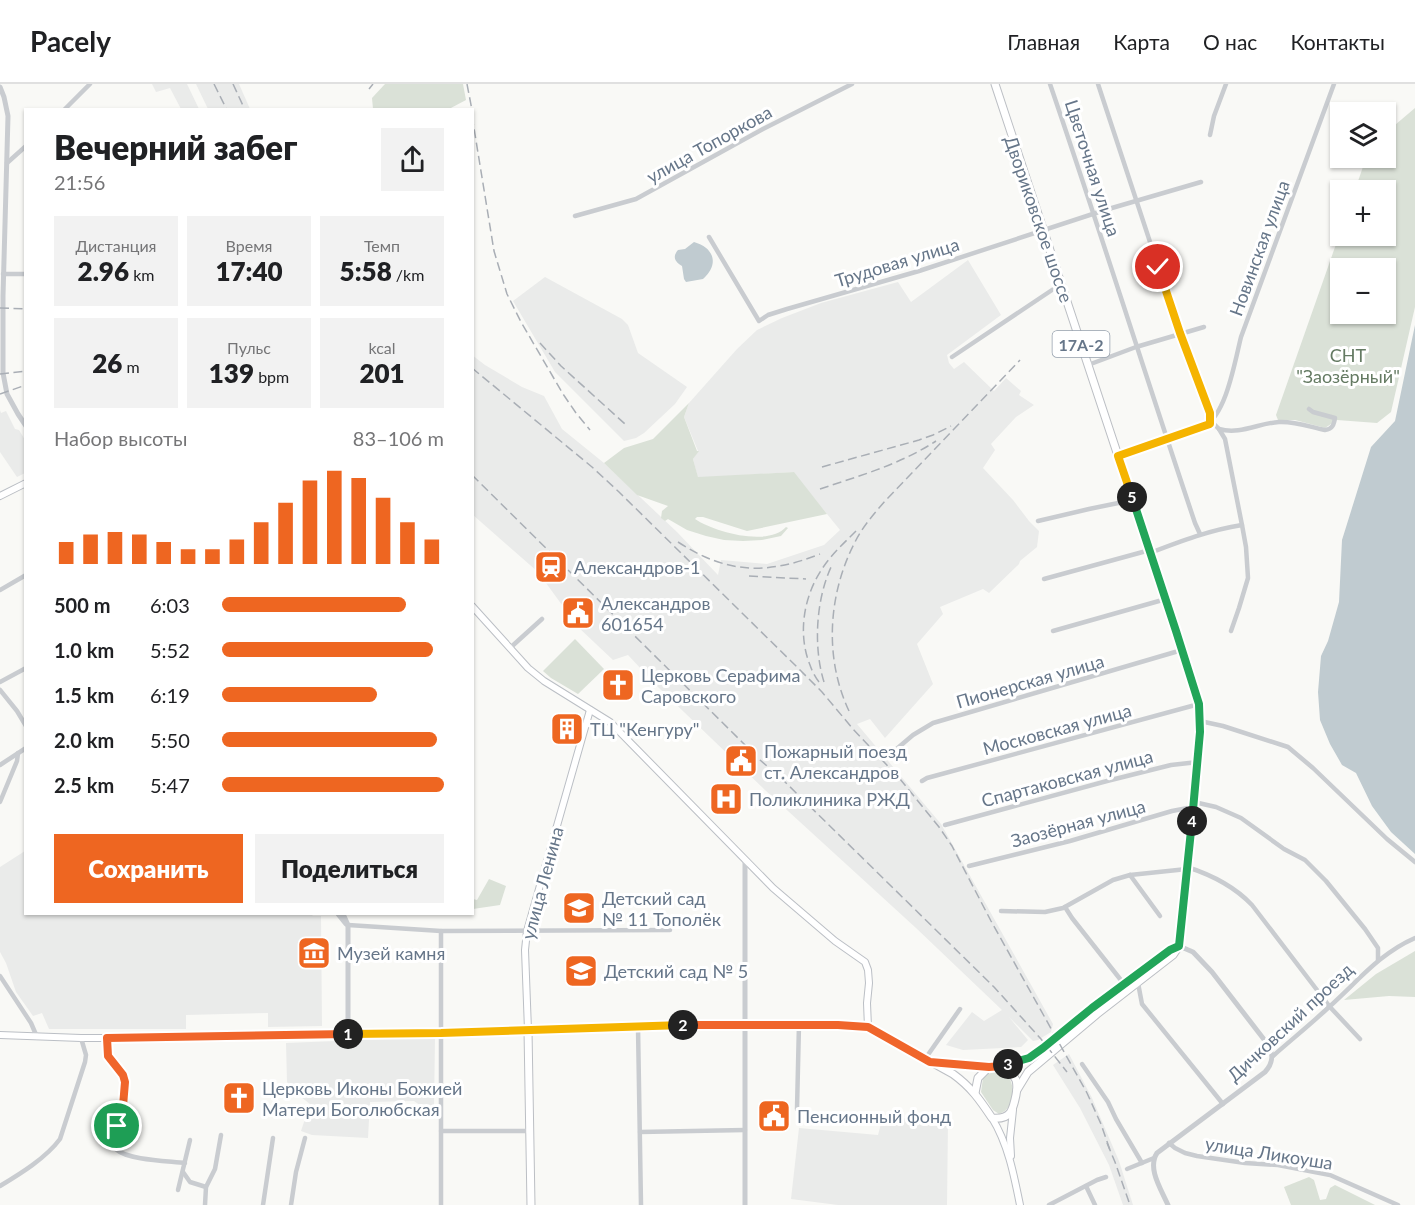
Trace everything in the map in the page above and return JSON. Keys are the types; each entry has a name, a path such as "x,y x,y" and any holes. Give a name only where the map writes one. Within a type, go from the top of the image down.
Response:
{"main road":[{"name":"Двориковское шоссе","path":"995,84 1199,704 1198,762 1179,946"},
{"path":"0,496 24,484"},
{"path":"474,608 528,668 544,681 610,722 773,888 827,935 865,962 869,983 868,1027"},
{"name":"улица Ленина","path":"531,1205 525,950 527,931 590,710"},
{"path":"927,1061 989,1067 1002,1066 1029,1058 1124,984 1170,950 1179,946"},
{"path":"1017,1090 1028,1072 1097,1014 1173,955 1179,946"},
{"path":"0,1035 107,1038 441,1033 745,1024 868,1027 959,1078 975,1093 998,1129 1011,1165 1020,1205"},
{"path":"1002,1066 1016,1080 1017,1090 1010,1138 1011,1165"},
{"path":"975,1093 978,1078 989,1067"},
{"path":"992,1118 999,1119 1013,1110"}],"street":[{"path":"66,108 90,84"},
{"name":"улица Топоркова","path":"575,216 636,199 763,129 852,84"},
{"name":"Цветочная улица","path":"1050,84 1200,534"},
{"path":"1098,84 1211,421 1220,429 1228,432 1278,422 1330,429 1335,418 1309,409"},
{"path":"1210,135 1214,116 1226,84"},
{"name":"Новинская улица","path":"1211,421 1222,403 1241,337 1334,84"},
{"path":"0,87 7,107 3,367 7,394 24,423"},
{"path":"7,163 24,148"},
{"name":"Трудовая улица","path":"709,237 759,321 768,315 787,309 919,271 1094,213 1201,182"},
{"path":"3,274 24,274"},
{"path":"952,357 1061,284"},
{"path":"1088,365 1136,347 1204,327"},
{"path":"1118,456 1210,424 1211,421"},
{"path":"1220,429 1225,439 1242,525 1248,578 1230,631"},
{"path":"1038,521 1133,500"},
{"path":"1044,579 1150,551 1200,534 1242,525"},
{"path":"0,590 24,576"},
{"path":"1053,632 1166,599"},
{"path":"510,648 542,620"},
{"name":"Пионерская улица","path":"893,752 913,735 933,723 1182,650"},
{"path":"0,682 24,669"},
{"path":"0,690 24,723"},
{"name":"Московская улица","path":"922,781 1199,704"},
{"path":"1200,721 1288,747 1328,782 1387,840 1415,862"},
{"path":"0,765 24,749"},
{"path":"0,802 17,761 18,753"},
{"name":"Спартаковская улица","path":"945,825 1117,778 1171,765 1198,762"},
{"name":"Заозёрная улица","path":"969,866 1070,841 1194,804 1216,807 1241,818 1284,849 1305,860 1326,881 1365,929 1378,948 1378,960"},
{"path":"745,861 745,1205"},
{"path":"1001,911 1053,911 1065,907 1113,880 1130,875 1187,868 1204,872 1244,896 1330,1006 1360,1039"},
{"path":"1130,875 1160,916"},
{"path":"1065,907 1124,984"},
{"path":"339,915 348,925 441,931 670,930"},
{"path":"343,915 348,925 348,1034"},
{"path":"441,931 441,1205"},
{"name":"Дичковский проезд","path":"1156,1155 1265,1072 1273,1056 1378,960 1401,944 1415,938"},
{"path":"1179,946 1193,952 1212,972 1266,1042 1273,1056"},
{"path":"0,976 31,1023 36,1037"},
{"path":"1138,983 1142,1004 1223,1104"},
{"path":"927,1061 960,1009"},
{"path":"797,1108 799,1024"},
{"path":"638,1027 640,1205"},
{"path":"0,1186 38,1160 60,1139 85,1062 86,1055 81,1038"},
{"path":"107,1038 108,1056 123,1075 125,1082 123,1106 113,1135 114,1147 118,1152 146,1159 185,1163"},
{"path":"1082,1064 1104,1096 1142,1163"},
{"path":"640,1132 745,1130"},
{"path":"441,1131 529,1131"},
{"path":"205,1205 206,1187 215,1168 221,1135"},
{"path":"263,1205 273,1138"},
{"path":"291,1205 296,1172 305,1138"},
{"path":"178,1190 190,1140"},
{"name":"улица Ликоуша","path":"1169,1143 1185,1153 1245,1163 1278,1165 1330,1175 1398,1205"},
{"path":"1127,1169 1156,1155"},
{"path":"1156,1155 1152,1164 1168,1205"},
{"path":"183,1172 190,1182 206,1187"},
{"path":"1049,1205 1106,1177"},
{"path":"1086,1186 1095,1205"}],"shaded area":[{"path":"152,84 187,84 199,108 180,108 170,88 156,92"},
{"path":"196,84 239,84 250,108 208,108"},
{"path":"694,242 707,248 713,263 703,279 686,282 682,266 676,261 675,255 678,250 685,249"},
{"path":"968,260 1001,315 947,355 954,369 964,362 994,391 1006,378 1021,391 1019,395 1034,405 1016,417 991,444 995,450 983,468 1039,531 1037,547 989,593 983,589 940,607 943,614 917,644 933,684 885,738 870,719 857,724 941,824 1053,1024 1051,1032 1033,1041 1009,1017 1028,1040 1021,1047 963,1050 946,1045 972,1012 984,1021 1002,1010 765,790 628,655 613,660 578,627 538,572 474,516 474,357 522,387 544,396 562,429 604,463 677,532 718,575 721,560 767,564 824,545 840,530 793,472 698,478 693,459 698,451 684,417 689,403 757,330 782,318 821,303 898,282 911,302"},
{"path":"545,277 622,319 628,325 638,353 687,387 675,404 636,438 624,441 555,372 513,301"},
{"path":"1415,325 1415,854 1391,832 1372,806 1356,773 1342,765 1320,720 1318,692 1321,656 1328,641 1339,602 1342,540 1371,447 1395,421"},
{"path":"0,410 1,413 6,411 15,429 19,430 24,438 24,474 17,477 0,452"},
{"path":"24,852 24,915 321,916 322,1026 268,1027 268,1013 186,1015 186,1029 49,1029 42,1013 33,1016 16,992 0,952 0,867"},
{"path":"435,1037 434,1109 424,1108 414,1101 370,1102 368,1138 312,1135 301,1131 310,1104 287,1082 286,1043"},
{"path":"1069,1054 1092,1098 1119,1161 1133,1205 1123,1205 1109,1165 1080,1108 1053,1065"},
{"path":"883,1116 948,1123 947,1205 838,1205 791,1199 799,1128 878,1135"}],"green space":[{"path":"385,84 463,84 466,100 451,108 373,108 372,98"},
{"name":"СНТ \"Заозёрный\"","path":"1415,108 1415,307 1391,412 1377,423 1337,420 1325,428 1295,420 1278,420 1276,415 1330,261 1330,324 1396,324 1396,258 1331,258 1335,246 1396,246 1396,180 1358,180 1363,168 1396,168 1396,124"},
{"path":"689,403 684,417 697,451 699,451 693,459 698,477 794,472 827,514 747,531 703,517 695,519 727,533 754,537 767,536 788,528 781,536 743,541 706,536 661,518 662,511 668,506 637,495 604,463 624,448 653,439"},
{"path":"575,639 604,669 578,694 543,671"},
{"path":"489,879 506,886 500,905 474,909 474,899 477,900"},
{"path":"1415,951 1415,997 1389,996 1344,1000 1376,974"},
{"path":"994,1072 1005,1073 1013,1089 1008,1107 999,1114 993,1110 981,1092 983,1078"},
{"path":"1309,1177 1314,1180 1320,1200 1326,1199 1330,1188 1335,1185 1375,1205 1291,1205 1284,1187"}],"railway":[{"path":"214,84 226,108"},
{"path":"233,84 244,108"},
{"path":"369,89 373,84"},
{"path":"467,84 472,108"},
{"path":"474,128 494,251 507,294 563,394 590,430"},
{"path":"0,308 24,309"},
{"path":"540,343 561,366 625,424"},
{"path":"849,711 836,670 832,626 839,583 855,542 865,525 885,501 1020,360"},
{"path":"474,370 619,492 822,692 900,779 952,846 1087,1093 1110,1150"},
{"path":"0,374 24,371"},
{"path":"0,394 24,386"},
{"path":"822,467 919,440 951,426"},
{"path":"820,489 894,463 936,441"},
{"path":"474,477 994,987 1067,1072"},
{"path":"819,682 811,667 804,640 803,627 807,601 824,566 856,531"},
{"path":"678,542 713,560 748,568 782,565 820,554"},
{"path":"824,682 818,654 818,623 822,592 832,565"},
{"path":"749,576 806,579"},
{"path":"1107,1143 1130,1205"}],"place":[{"name":"Александров-1","path":"551,567"},
{"name":"Александров 601654","path":"578,613"},
{"name":"Церковь Серафима Саровского","path":"618,685"},
{"name":"ТЦ \"Кенгуру\"","path":"567,729"},
{"name":"Пожарный поезд ст. Александров","path":"741,761"},
{"name":"Поликлиника РЖД","path":"726,799"},
{"name":"Детский сад № 11 Тополёк","path":"579,908"},
{"name":"Музей камня","path":"314,953"},
{"name":"Детский сад № 5","path":"581,971"},
{"name":"Церковь Иконы Божией Матери Боголюбская","path":"239,1098"},
{"name":"Пенсионный фонд","path":"774,1116"}],"route":[{"path":"117,1126 123,1106 125,1082 123,1075 108,1056 107,1038 441,1033 671,1025 838,1025 868,1027 930,1062 1002,1066 1029,1058 1092,1008 1170,950 1179,946 1200,732 1199,704 1118,456 1210,424 1211,421 1158,267"}]}
